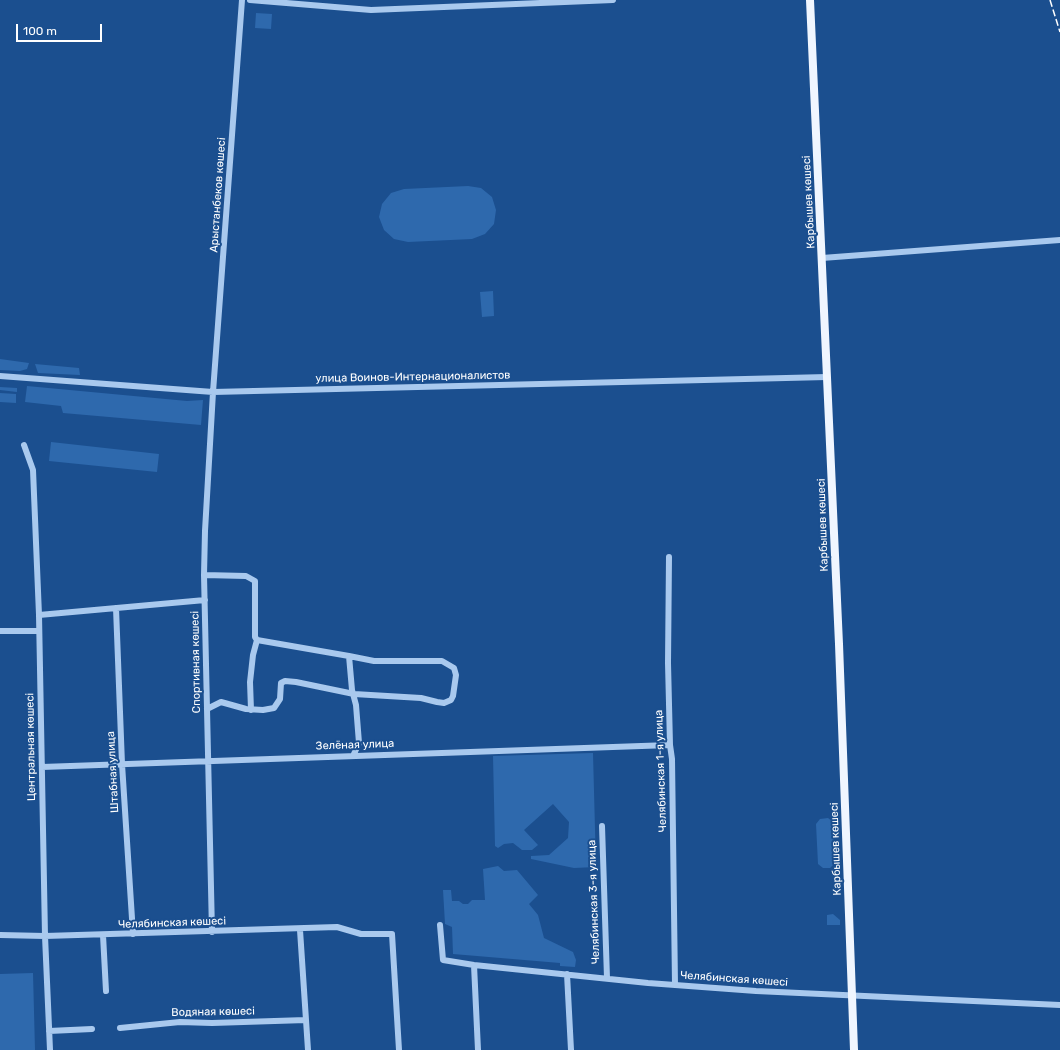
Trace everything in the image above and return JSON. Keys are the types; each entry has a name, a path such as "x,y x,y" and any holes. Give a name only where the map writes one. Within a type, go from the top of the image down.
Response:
{"main road":[{"name":"Карбышев көшесі","path":"810,0 853,997 854,1050"}],"street":[{"name":"Арыстанбеков көшесі","path":"213,392 242,0"},
{"path":"250,0 385,10 613,0"},
{"path":"822,258 1060,240"},
{"name":"улица Воинов-Интернационалистов","path":"0,376 213,392 827,377"},
{"name":"Спортивная көшесі","path":"212,932 204,575 213,392"},
{"name":"Центральная көшесі","path":"24,445 33,470 39,615 45,936 50,1050"},
{"name":"Челябинская 1-я улица","path":"669,558 670,745 672,759 675,985"},
{"path":"204,575 246,576 255,581 257,640 253,655 250,682 251,710"},
{"path":"39,615 205,600"},
{"name":"Штабная улица","path":"116,608 122,764 133,934"},
{"path":"0,631 39,631"},
{"path":"207,709 221,702 251,710 274,708 280,699 281,684 285,681 354,694 421,698 444,703 451,700 453,696 456,675 454,668 442,662 374,661 257,640"},
{"path":"349,656 359,743 353,756"},
{"name":"Зелёная улица","path":"42,767 670,745"},
{"name":"Челябинская 3-я улица","path":"602,826 606,978"},
{"name":"Челябинская көшесі","path":"440,925 443,960 474,965 675,985 853,997 1060,1006"},
{"name":"Челябинская көшесі","path":"0,935 103,935 300,930 337,927 361,934 392,934 399,1050"},
{"path":"300,930 308,1050"},
{"path":"103,935 106,991"},
{"path":"474,965 478,1050"},
{"path":"567,974 571,1050"},
{"name":"Водяная көшесі","path":"120,1028 180,1022 212,1023 306,1020"},
{"path":"49,1031 92,1029"}],"shaded area":[{"path":"256,13 272,14 271,29 255,28"},
{"path":"468,186 481,188 492,197 496,210 494,224 485,234 472,239 408,242 394,239 384,230 379,217 382,204 391,193 404,189"},
{"path":"493,291 494,316 482,317 480,292"},
{"path":"0,359 29,363 27,369 20,371 0,370"},
{"path":"35,364 79,368 80,375 38,373"},
{"path":"27,386 187,401 203,400 201,425 63,413 61,406 25,402"},
{"path":"0,387 17,388 17,392 0,390"},
{"path":"0,393 16,394 16,403 0,402"},
{"path":"51,442 159,454 157,472 49,461"},
{"path":"593,753 596,867 574,868 531,859 531,856 549,855 568,838 569,822 553,804 524,830 538,845 532,850 522,850 513,843 504,844 498,848 495,846 493,756"},
{"path":"828,818 833,822 835,863 830,868 823,868 818,864 816,824 820,819"},
{"path":"498,866 504,871 517,870 538,895 529,904 538,915 544,938 573,952 576,960 575,967 560,966 560,963 453,954 452,927 445,924 443,890 451,890 452,901 459,901 463,904 468,904 472,900 485,900 483,869"},
{"path":"833,914 840,920 840,925 827,925 827,915"},
{"path":"33,973 35,1050 0,1050 0,974"}],"railway":[{"path":"1050,0 1060,32"}]}
